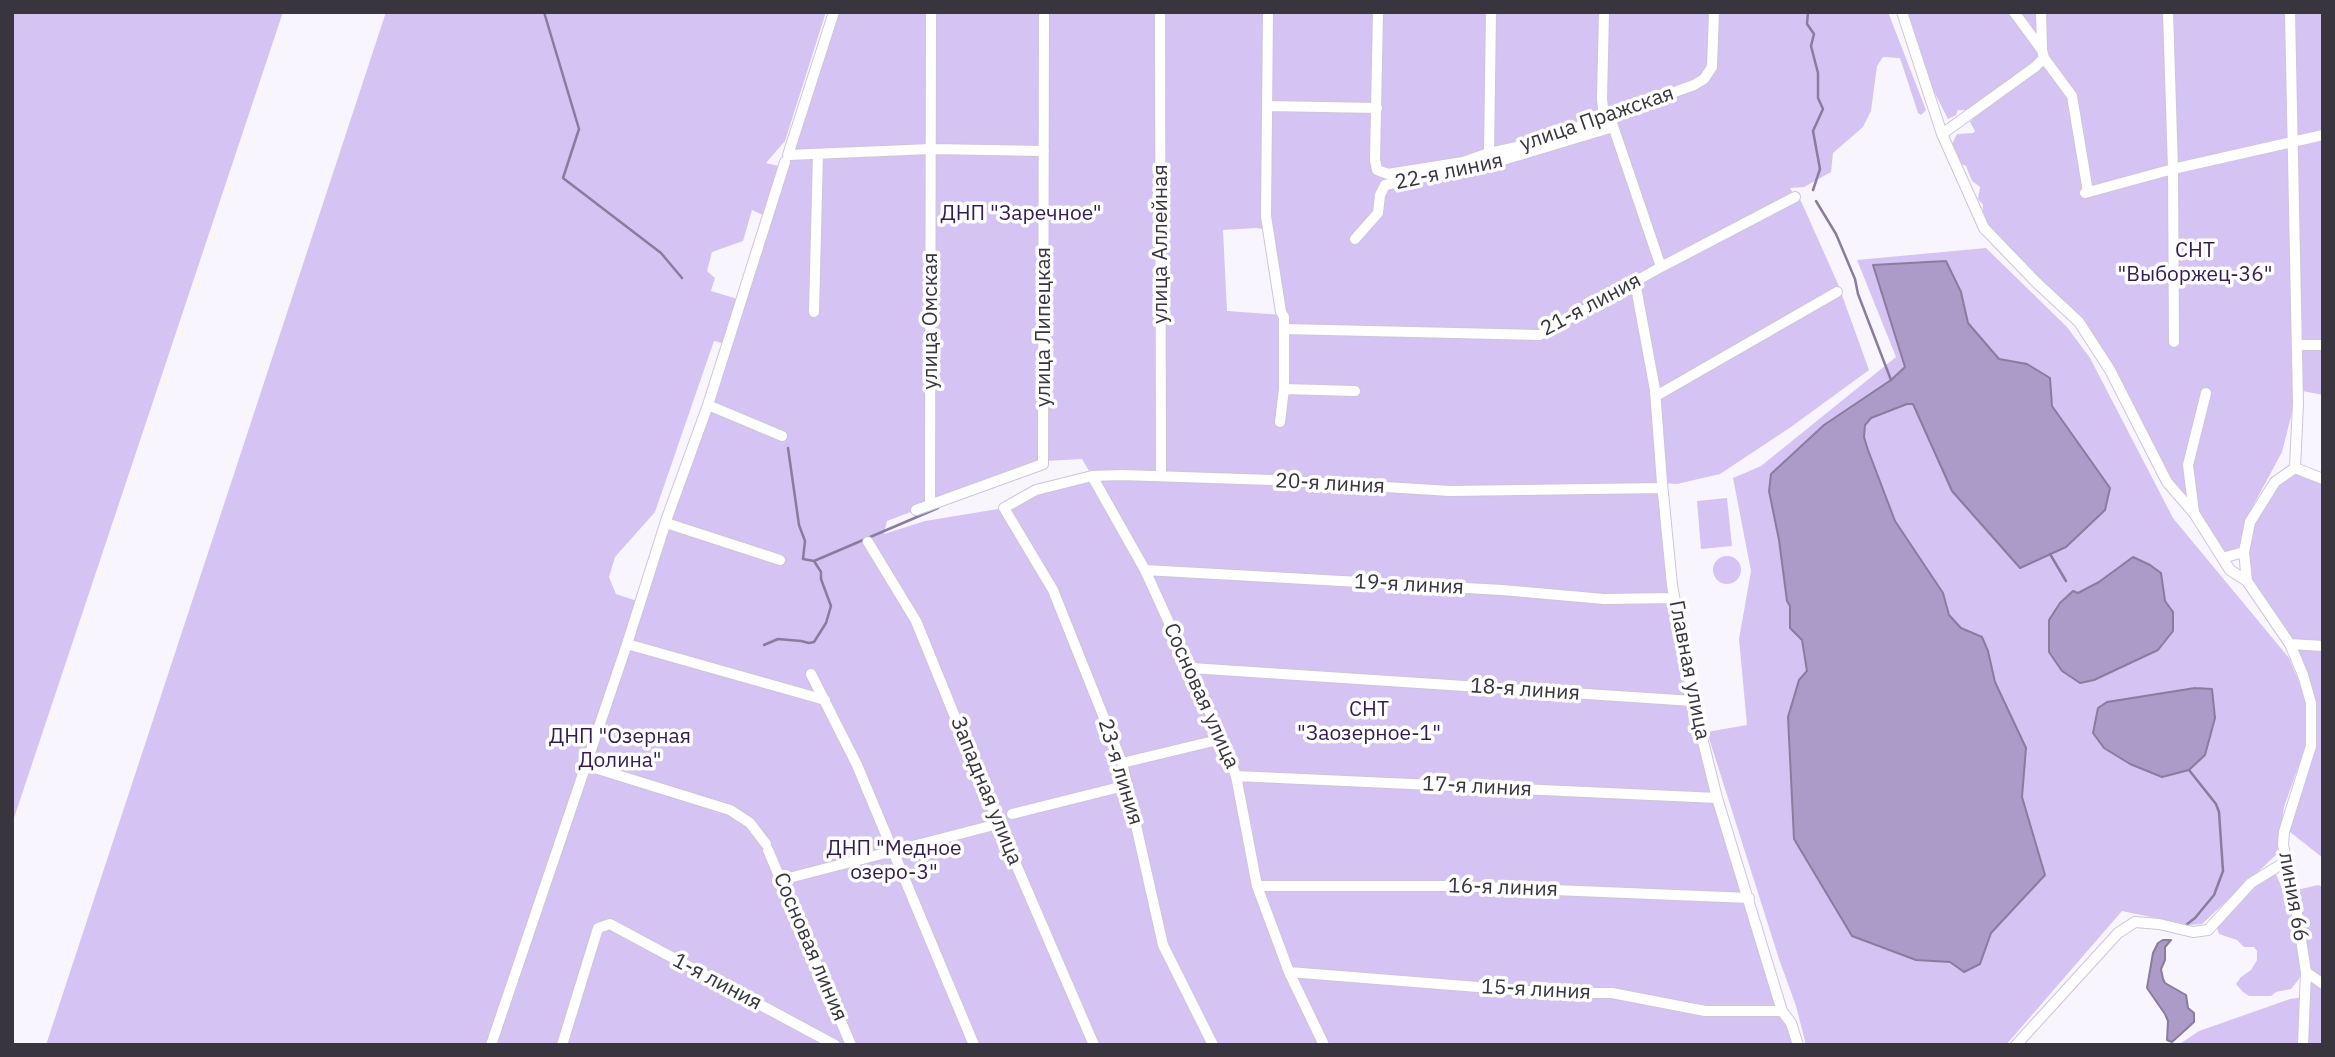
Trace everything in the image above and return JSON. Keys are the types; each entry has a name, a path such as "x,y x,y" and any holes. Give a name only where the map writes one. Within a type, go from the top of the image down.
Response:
{"street":[{"path":"491,1045 708,405 834,12"},
{"name":"улица Омская","path":"930,504 931,12"},
{"name":"улица Липецкая","path":"916,510 1043,464 1044,12"},
{"name":"улица Аллейная","path":"1160,12 1161,475"},
{"path":"1268,12 1266,216 1284,317 1284,388 1280,422"},
{"path":"1269,106 1377,108 1378,12"},
{"path":"1489,153 1491,12"},
{"path":"1604,12 1603,108 1613,127 1661,267"},
{"name":"улица Пражская","path":"1377,108 1377,170 1388,174 1460,163 1489,153 1531,144 1704,79 1712,67 1714,57 1714,12"},
{"path":"1902,12 1942,134 1984,228 2079,322 2110,370 2167,482 2194,513 2222,558 2244,552"},
{"path":"2014,12 2071,96 2087,192 2173,169 2323,135"},
{"path":"1942,134 2035,67 2043,54 2041,12"},
{"path":"2168,12 2173,169 2174,342"},
{"path":"2290,12 2298,403 2295,468"},
{"name":"22-я линия","path":"1355,239 1378,213 1380,195 1385,185 1493,163 1613,127"},
{"path":"787,158 931,149 1044,151"},
{"path":"814,312 818,154"},
{"name":"21-я линия","path":"1284,329 1540,335 1661,267 1795,197"},
{"name":"Главная улица","path":"1635,282 1656,396 1662,488 1674,598 1693,701 1717,798 1783,1011 1791,1023 1798,1045"},
{"path":"1656,396 1837,292"},
{"path":"2297,345 2323,345"},
{"path":"1284,388 1354,391"},
{"path":"2194,513 2188,465 2206,393"},
{"path":"708,405 782,436"},
{"path":"2295,468 2323,479"},
{"path":"2247,581 2244,552 2250,522 2275,482 2295,468"},
{"name":"20-я линия","path":"1004,508 1036,491 1092,476 1161,475 1450,491 1662,488"},
{"name":"Сосновая улица","path":"1092,476 1144,570 1222,739 1237,776 1257,886 1289,972 1324,1045"},
{"name":"23-я линия","path":"1004,508 1053,590 1122,763 1163,945 1213,1045"},
{"path":"666,523 780,560"},
{"name":"Западная улица","path":"868,542 916,621 998,824 1094,1045"},
{"name":"линия 66","path":"2222,558 2230,570 2247,581 2290,644 2311,703 2311,746 2284,832 2283,845 2306,972 2303,1045"},
{"name":"19-я линия","path":"1144,570 1502,590 1604,599 1674,598"},
{"path":"627,644 825,700"},
{"path":"2290,644 2323,646"},
{"name":"18-я линия","path":"1191,668 1693,701"},
{"path":"811,674 856,765 974,1045"},
{"path":"1122,763 1222,739"},
{"name":"Сосновая линия","path":"585,765 730,810 750,823 767,847 851,1045"},
{"name":"17-я линия","path":"1237,776 1717,798"},
{"path":"1012,814 1128,785"},
{"path":"781,880 998,824"},
{"path":"2016,1045 2118,933 2134,922 2159,924 2193,932 2208,930 2251,883 2285,862"},
{"name":"16-я линия","path":"1257,886 1457,886 1749,898"},
{"name":"1-я линия","path":"566,1043 598,928 610,924 835,1045"},
{"name":"15-я линия","path":"1289,972 1553,993 1612,993 1705,1011 1783,1011"},
{"path":"2306,972 2323,984"}],"green space":[{"path":"12,12 283,12 12,824"},
{"path":"386,12 826,12 785,141 766,163 783,167 834,12 1888,12 1926,110 1921,115 1918,113 1900,58 1883,57 1877,66 1871,111 1863,127 1833,153 1831,172 1804,187 1790,188 1801,201 1838,284 1869,370 1720,474 1677,484 1662,483 1674,598 1717,798 1798,1045 46,1045","holes":["752,210 767,217 741,300 711,291 715,278 707,271 712,252 743,241","1223,230 1271,230 1283,315 1227,311","714,341 726,344 640,602 616,594 609,577 615,557 655,512","1082,459 1092,476 1036,490 1004,508 925,521 884,534 887,521 1045,461"]},
{"name":"СНТ \"Выборжец-36\"","path":"1906,12 2323,12 2323,395 2292,389 2293,409 2282,452 2253,506 2250,521 2275,482 2295,468 2323,477 2323,858 2285,828 2311,746 2303,675 2247,581 2243,552 2220,556 2178,496 2079,322 1991,237 1982,216 1983,205 1978,199 1980,187 1972,181 1966,166 1959,163 1952,144 1957,134 1975,131 1970,122 1980,111 1958,110 1956,115 1948,119 1926,76"},
{"path":"1986,248 2067,327 2090,358 2173,518 2289,658 2306,698 2308,739 2284,807 2277,854 2202,924 2189,925 2122,911 2006,1045 1806,1045 1796,1006 1707,732 1747,725 1739,639 1751,571 1733,478 1761,466 1896,357 1857,260"},
{"path":"1727,498 1732,546 1701,549 1697,501"},
{"path":"1727,556 1737,560 1741,570 1737,580 1727,584 1717,580 1713,570 1717,560"},
{"path":"2276,874 2289,905 2302,971 2291,989 2276,992 2271,996 2249,996 2236,984 2251,970 2257,960 2257,951 2254,947 2244,947 2237,940 2219,934 2217,928 2253,886"},
{"path":"2318,885 2323,887 2323,1045 2178,1045 2199,1031 2290,999 2304,997 2293,891"}],"shaded area":[{"path":"1946,261 1961,292 1968,323 1999,359 2027,364 2050,378 2052,406 2110,488 2105,510 2066,547 2020,568 1952,491 1913,404 1871,418 1865,425 1864,437 1868,450 1895,521 1943,593 1949,615 1961,628 1982,637 1995,682 2026,748 2022,797 2045,875 1991,933 1980,964 1964,972 1950,962 1916,960 1852,936 1794,839 1788,717 1799,680 1807,671 1802,640 1790,628 1790,606 1769,491 1771,474 1824,425 1891,380 1905,367 1873,265"},
{"path":"2133,557 2161,573 2165,601 2173,612 2173,631 2158,650 2094,680 2080,683 2062,671 2049,652 2049,620 2060,603 2073,591 2078,593 2099,582"},
{"path":"2195,688 2212,689 2215,718 2205,755 2189,770 2162,777 2130,764 2104,748 2093,733 2098,708 2107,702"},
{"path":"2171,940 2165,947 2165,960 2161,969 2163,979 2165,983 2186,995 2188,1008 2194,1013 2194,1022 2172,1042 2167,1040 2168,1021 2165,1014 2147,988 2153,953 2158,943"}],"waterway":[{"path":"544,12 579,129 563,178 661,253 682,278"},
{"path":"1808,12 1807,24 1814,34 1811,46 1818,73 1818,98 1823,109 1813,131 1820,169 1813,190"},
{"path":"1816,201 1836,234 1855,279 1858,294 1891,380"},
{"path":"764,645 778,639 814,642 826,623 831,606 821,572 814,561 803,559 805,541 799,525 788,448"},
{"path":"814,561 938,508"},
{"path":"2050,554 2066,581"},
{"path":"2186,925 2214,895 2223,871 2219,812 2216,804 2189,770"}],"park label":[{"name":"ДНП \"Заречное\"","path":"1021,214"},
{"name":"СНТ \"Заозерное-1\"","path":"1369,722"},
{"name":"ДНП \"Озерная Долина\"","path":"620,749"},
{"name":"ДНП \"Медное озеро-3\"","path":"894,861"}]}
